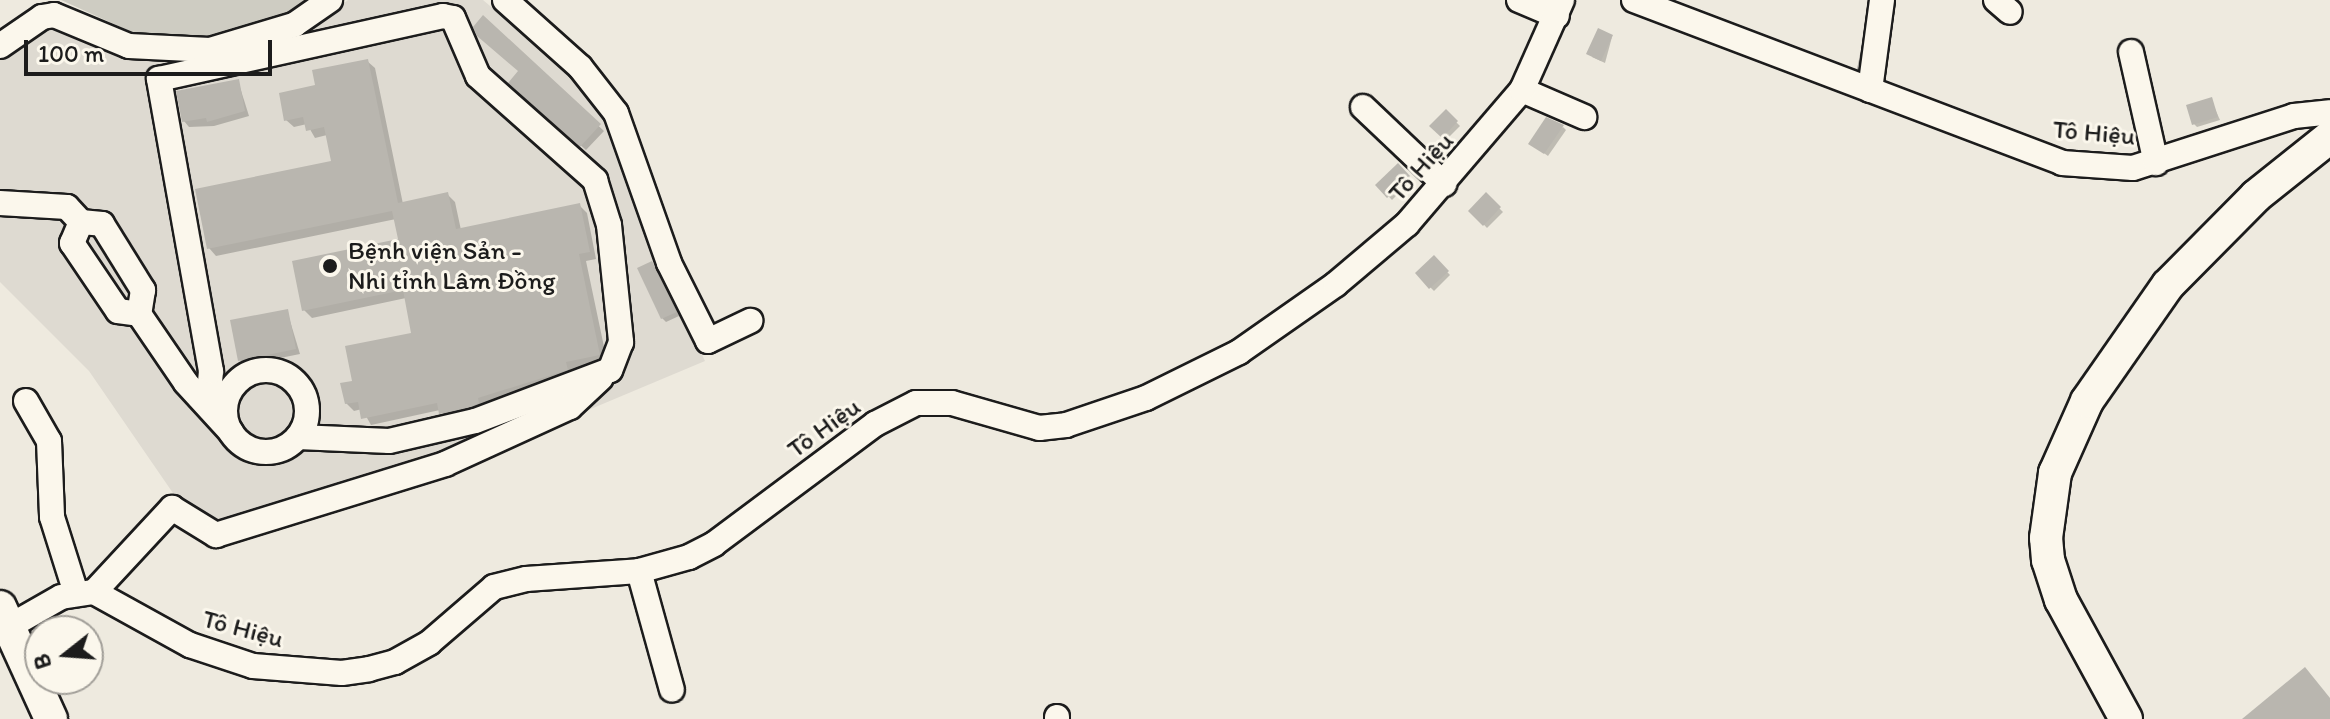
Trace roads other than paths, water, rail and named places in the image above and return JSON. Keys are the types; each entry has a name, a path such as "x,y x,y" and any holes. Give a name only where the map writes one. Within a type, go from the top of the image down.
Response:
{"main road":[{"path":"2126,719 2061,600 2048,560 2046,538 2055,473 2087,401 2168,285 2256,196 2330,137"},
{"path":"6,616 51,719"}],"street":[{"path":"0,46 42,17 54,15 129,46 210,50 294,25 330,0"},
{"path":"505,0 580,67 616,113 669,263 708,341 750,321"},
{"path":"1519,0 1559,8"},
{"name":"Tô Hiệu","path":"1634,0 2062,163 2133,168 2294,116 2330,112"},
{"path":"1870,90 1882,0"},
{"name":"Tô Hiệu","path":"85,592 154,628 215,654 253,666 342,673 410,655 494,587 526,579 639,571 714,544 875,424 916,403 952,403 1025,427 1053,427 1096,416 1187,379 1239,352 1336,284 1407,224 1522,90 1559,8"},
{"path":"6,616 85,592 172,508 216,535 358,492 445,464 570,407 610,370 621,342 609,225 595,180 478,76 453,18 443,16 159,79 211,371 208,405"},
{"path":"2131,52 2156,163"},
{"path":"1522,90 1584,117"},
{"path":"1363,107 1444,184"},
{"path":"0,203 67,207 81,222 102,224 143,290 139,314 186,383 231,432 250,449 263,452 288,446 298,437 307,413 299,387 277,371 263,370 238,380 229,391 226,419 231,432"},
{"path":"81,222 72,243 118,311 139,314"},
{"path":"298,437 389,441 475,421 610,370"},
{"path":"26,401 49,441 52,517 85,592"},
{"path":"639,571 672,690"}],"waterway":[{"path":"1857,79 1866,34"}],"place":[{"name":"Bệnh viện Sản - Nhi tỉnh Lâm Đồng","path":"330,266"}]}
